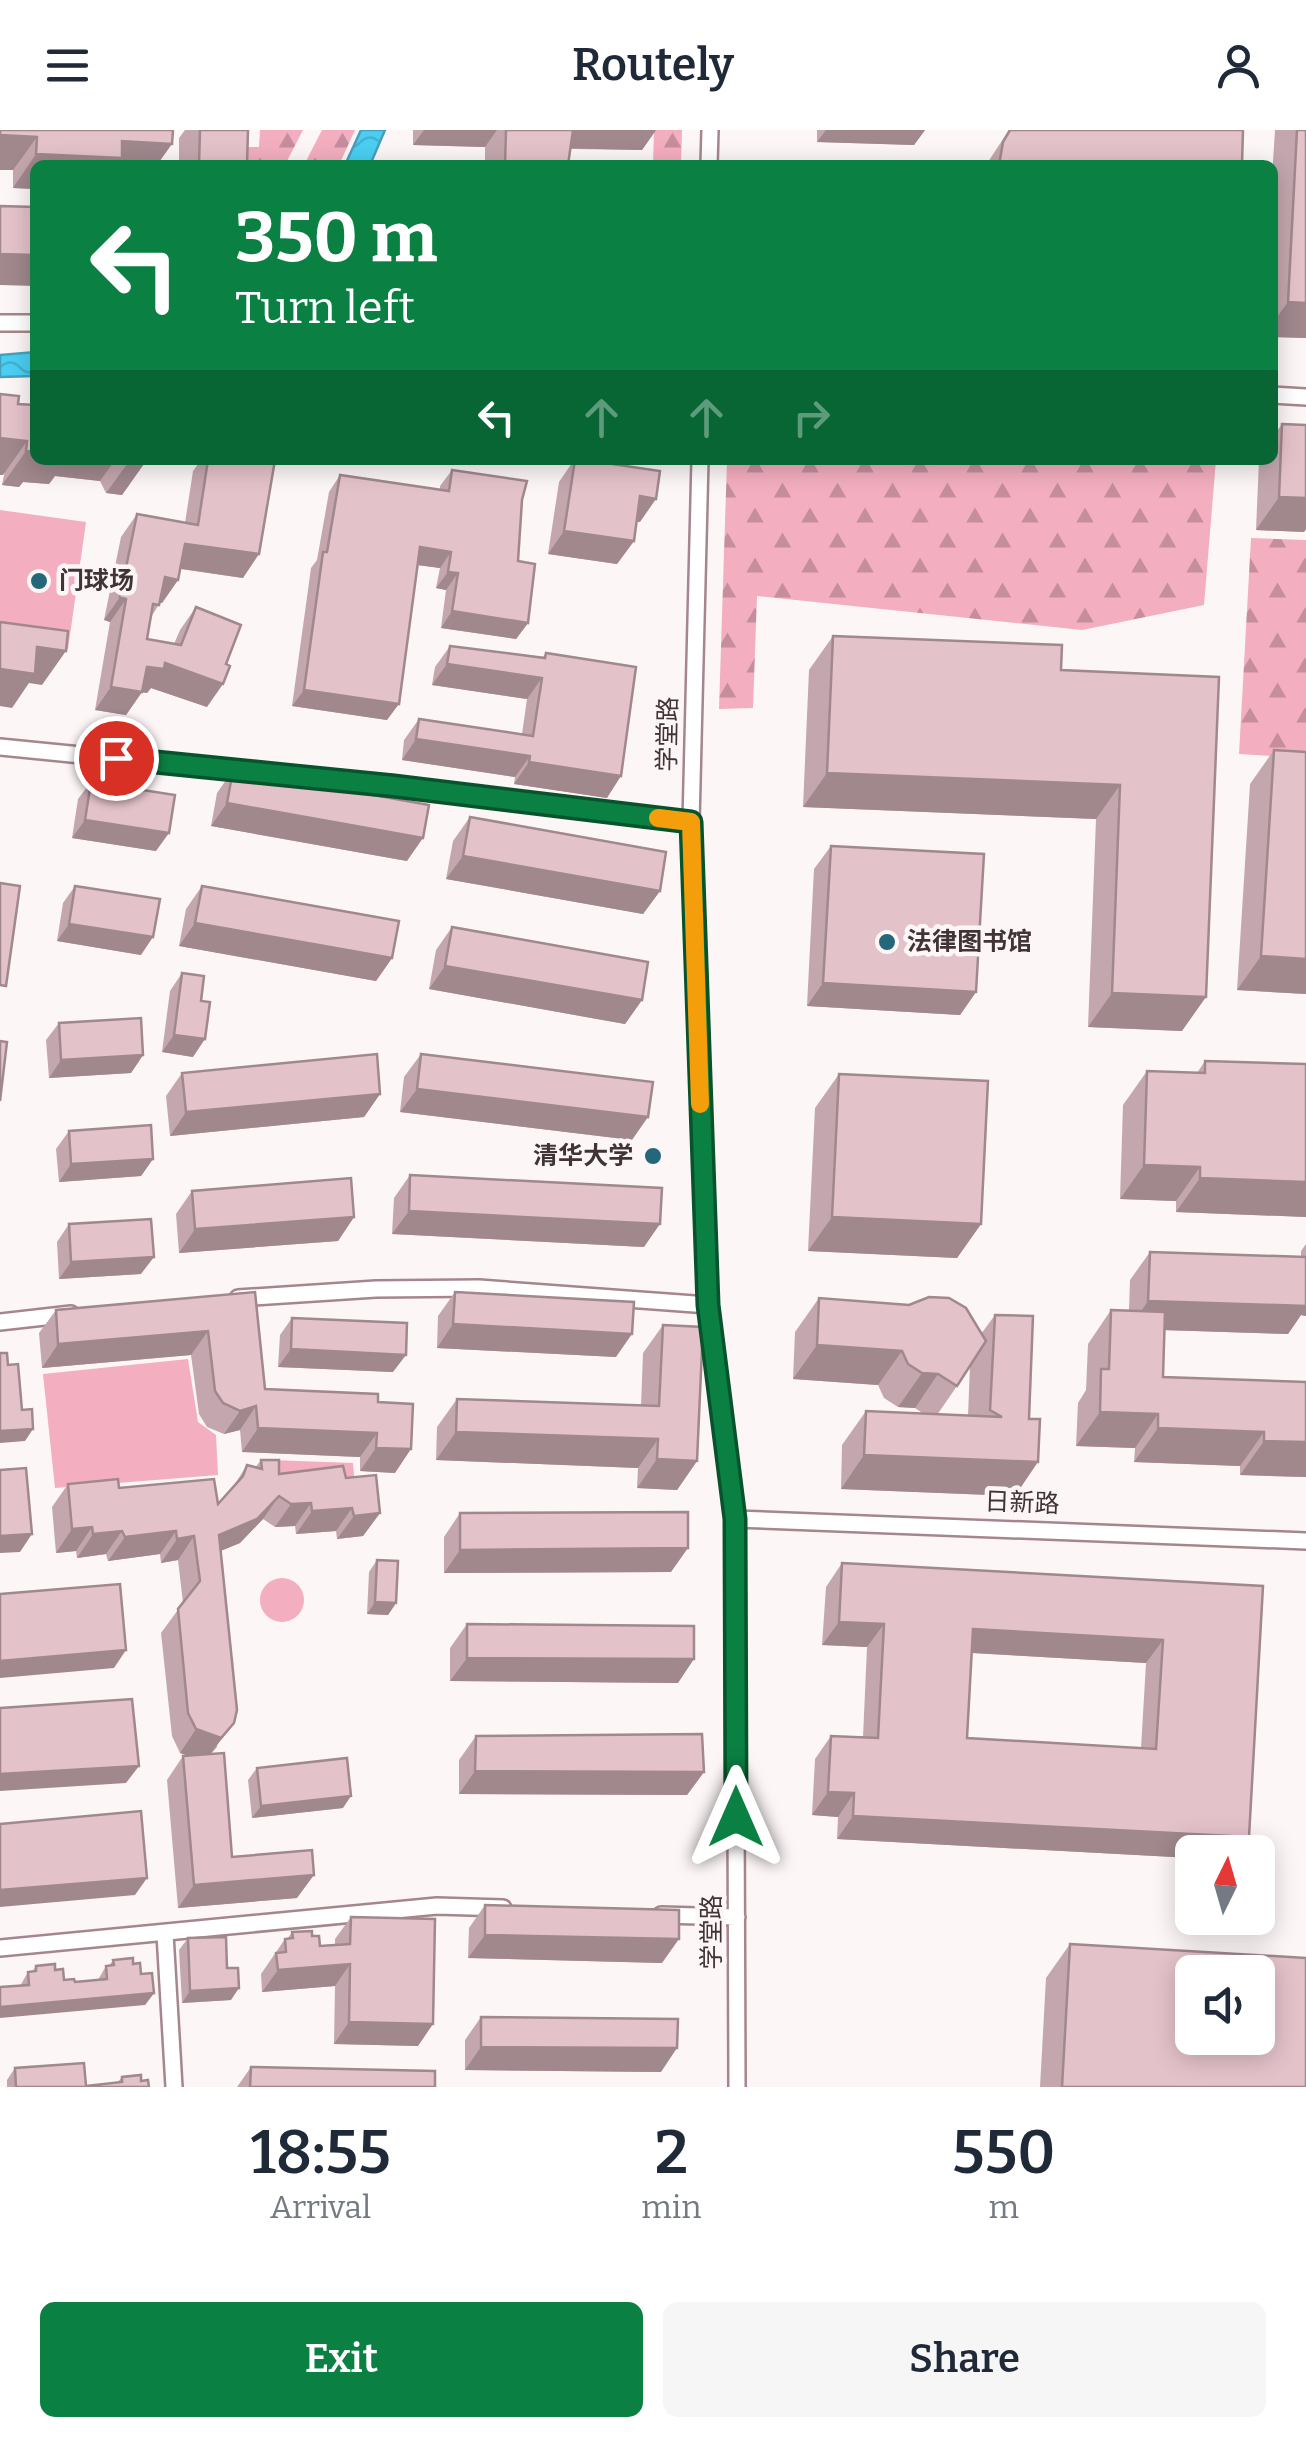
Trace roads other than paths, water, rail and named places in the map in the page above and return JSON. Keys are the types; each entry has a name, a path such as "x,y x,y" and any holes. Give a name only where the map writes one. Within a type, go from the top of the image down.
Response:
{"street":[{"path":"708,160 710,130"},
{"path":"0,323 30,323"},
{"path":"1278,396 1306,397"},
{"name":"学堂路","path":"700,465 691,822 708,1305 735,1519 737,2087"},
{"path":"0,746 394,786 691,822"},
{"path":"212,1300 376,1289 479,1288 708,1305"},
{"path":"0,1322 82,1312"},
{"name":"日新路","path":"735,1519 1306,1541"},
{"path":"0,1948 437,1906 514,1909"},
{"path":"648,1914 737,1917"},
{"path":"165,1934 174,2087"}],"water":[{"path":"361,130 385,130 372,160 347,160"},
{"path":"30,352 30,376 0,377 0,355"}],"place":[{"name":"门球场","path":"39,581"},
{"name":"法律图书馆","path":"887,942"},
{"name":"清华大学","path":"653,1156"}]}
